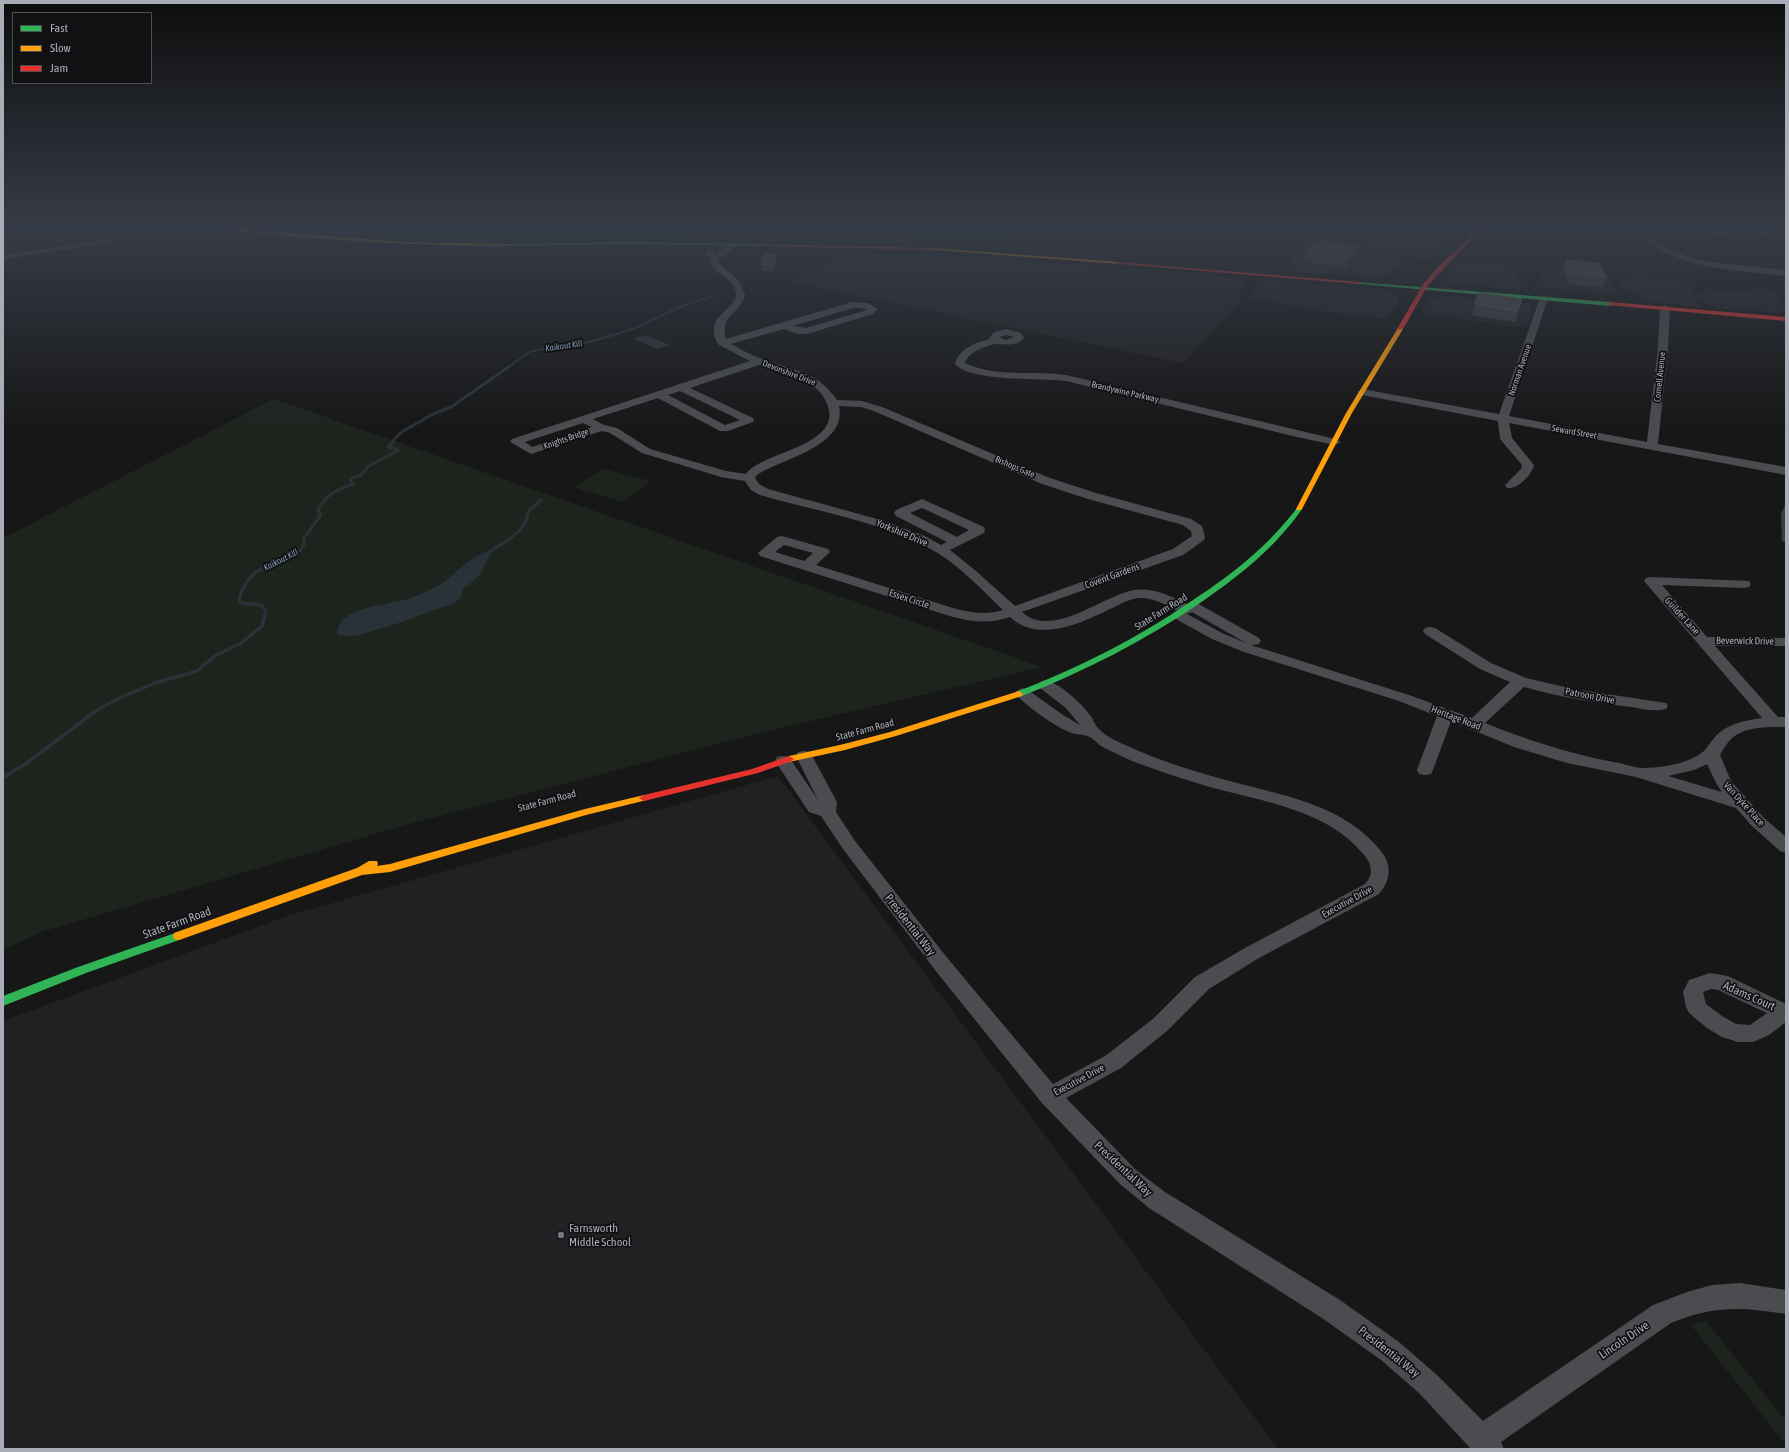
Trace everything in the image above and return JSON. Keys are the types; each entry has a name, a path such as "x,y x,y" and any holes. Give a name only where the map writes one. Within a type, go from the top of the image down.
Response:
{"main road":[{"name":"State Farm Road","path":"360,870 390,868 585,812 754,771 775,763 930,724 1045,685 1101,660 1186,610 1247,566 1272,542 1298,511 1362,392 1418,296"},
{"path":"1517,296 1786,320"},
{"name":"State Farm Road","path":"738,765 775,763"},
{"name":"State Farm Road","path":"3,1001 82,970 360,870 380,860"}],"street":[{"path":"740,296 738,304 720,322 718,331 722,342 784,326 852,305 865,305 873,309 870,312 807,331 798,331 784,326"},
{"name":"Norman Avenue","path":"1503,419 1544,298"},
{"name":"Cornell Avenue","path":"1652,446 1663,347 1665,308"},
{"name":"Brandywine Parkway","path":"997,341 987,341 965,354 961,358 960,364 973,370 1009,377 1045,376 1066,378 1335,442"},
{"name":"Devonshire Drive","path":"722,342 758,362 818,384 830,396 834,403"},
{"name":"Knights Bridge","path":"600,428 531,451 516,441 758,362"},
{"path":"659,394 724,429 749,420 680,387"},
{"name":"Seward Street","path":"1362,392 1786,471"},
{"path":"600,428 613,430 646,451 725,474 749,478 752,473 758,469 808,446 823,437 828,432 834,420 834,403"},
{"name":"Bishops Gate","path":"834,403 862,404 878,409 1046,481 1092,496 1187,522 1197,529"},
{"name":"Knights Bridge","path":"584,419 600,428"},
{"path":"1503,419 1506,438 1528,465 1527,470 1511,485"},
{"name":"Yorkshire Drive","path":"749,478 755,487 764,492 877,522 904,532 941,550 955,560 1027,623 1045,626 1055,625 1087,615 1126,596 1142,594 1161,598 1186,610"},
{"path":"941,550 957,542 979,530 922,503 900,513 957,542"},
{"name":"Covent Gardens","path":"1012,611 1178,552 1186,548 1199,537 1197,529"},
{"name":"Essex Circle","path":"806,566 965,617 988,618 1012,611"},
{"name":"Guilder Lane","path":"1744,584 1651,581 1704,641 1780,722"},
{"name":"Heritage Road","path":"1186,610 1217,636 1250,649 1404,698 1520,743 1572,759 1638,772 1740,803"},
{"name":"Patroon Drive","path":"1430,631 1484,664 1521,681 1614,700 1660,706"},
{"name":"Beverwick Drive","path":"1704,641 1786,642"},
{"path":"1474,724 1521,681"},
{"name":"Executive Drive","path":"1045,685 1062,696 1089,724 1090,731"},
{"name":"Executive Drive","path":"1023,693 1062,721 1078,730 1090,731 1126,752 1209,781 1287,802 1335,821 1350,830 1371,850 1378,861 1381,877 1372,889 1252,953 1202,984 1160,1025 1113,1062 1050,1096"},
{"path":"1425,770 1445,714"},
{"name":"Heritage Road","path":"1638,772 1667,771 1684,767 1711,754 1726,736 1744,726 1780,722"},
{"name":"Van Dyke Place","path":"1711,754 1724,783 1740,803 1786,847"},
{"name":"Presidential Way","path":"804,756 828,802 827,812"},
{"name":"Presidential Way","path":"775,763 815,808 827,812 849,845 942,965 1050,1096 1128,1177 1157,1200 1331,1309 1390,1351 1428,1384 1485,1444"},
{"name":"Lincoln Drive","path":"1485,1444 1662,1314 1689,1302 1713,1297 1745,1296 1786,1302"}],"shaded area":[{"path":"857,296 1239,296 1239,302 1183,363"},
{"path":"1250,296 1398,296 1398,302 1388,319 1319,311 1248,298"},
{"path":"1447,296 1529,303 1533,311 1526,328 1426,314 1423,311 1431,299"},
{"path":"1639,296 1693,296 1702,307 1649,302"},
{"path":"1695,296 1778,296 1786,309 1780,313 1714,308 1710,304 1701,303"},
{"path":"646,335 670,345 657,349 634,339"},
{"path":"274,399 1042,667 759,733 409,824 41,932 3,950 3,538"},
{"path":"604,469 651,481 622,502 573,487"},
{"path":"490,551 492,553 480,574 463,589 462,596 454,603 396,624 355,636 337,635 339,625 354,612 365,608 408,599 424,593 445,581 473,558"},
{"name":"Farnsworth Middle School","path":"778,776 1278,1449 3,1449 3,1021 287,916"},
{"path":"1706,1321 1786,1421 1786,1445 1691,1325"}],"building":[{"path":"1478,296 1499,296 1522,299 1518,311 1475,304"}],"waterway":[{"name":"Kaikout Kill","path":"509,367 529,352 561,345 575,346 613,335 638,327 682,306 714,296"},
{"name":"Kaikout Kill","path":"304,544 304,538 321,515 318,510 324,500 332,493 353,484 350,479 361,475 369,466 399,450 388,447 400,433 431,415 451,407 510,366"},
{"path":"501,545 519,531 525,522 528,512 541,500"},
{"name":"Kaikout Kill","path":"7,775 27,763 93,713 113,701 155,683 197,671 216,655 240,644 262,626 266,611 261,605 240,603 240,596 246,583 252,575 260,570 300,551 304,544"},
{"path":"486,554 502,544"},
{"name":"Kaikout Kill","path":"3,777 7,775"}],"traffic: fast":[{"path":"1512,296 1610,304"},
{"path":"1019,694 1043,685 1114,652 1180,613 1216,589 1255,558 1278,535 1299,509"},
{"path":"3,1001 82,970 178,936"}],"traffic: slow":[{"path":"1299,509 1349,413 1400,329"},
{"path":"789,759 845,747 893,734 1019,694"},
{"path":"361,871 390,868 585,812 644,798"},
{"path":"178,936 361,871 373,864"}],"traffic: jam":[{"path":"1400,329 1419,296"},
{"path":"1610,304 1786,319"},
{"path":"644,798 755,771 789,759"}],"place":[{"name":"Farnsworth Middle School","path":"561,1235"}]}
